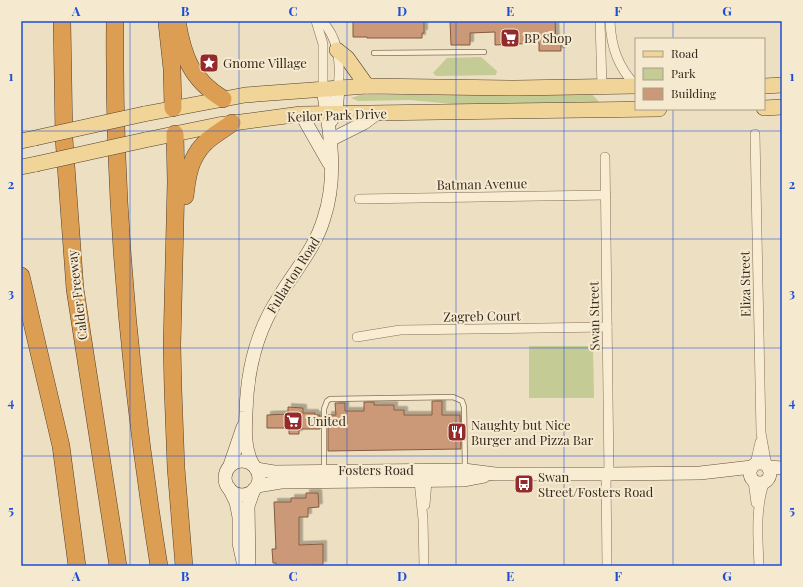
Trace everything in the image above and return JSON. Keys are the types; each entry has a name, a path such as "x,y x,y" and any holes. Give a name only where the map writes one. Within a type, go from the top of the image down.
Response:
{"highway":[{"name":"Calder Freeway","path":"62,21 64,145 75,289 118,566"},
{"path":"115,21 116,161 129,336 142,450 158,566"},
{"path":"167,21 172,69 173,108"},
{"path":"177,21 180,41 189,66 201,83 223,99"},
{"path":"173,286 189,169 197,151 203,144 232,123"},
{"path":"175,134 176,182 172,345 174,427 184,566"},
{"path":"21,276 61,446 77,566"},
{"path":"75,289 80,375 108,566"}],"main road":[{"path":"337,50 346,58 367,86"},
{"path":"765,86 782,85"},
{"name":"Keilor Park Drive","path":"28,139 173,108 263,93 367,86 516,88 635,86"},
{"path":"602,86 602,110"},
{"name":"Fullarton Road","path":"254,467 248,454 245,423 247,386 255,348 273,307 298,270 318,235 329,204 331,117 338,88"},
{"name":"Fullarton Road","path":"323,89 331,117"},
{"path":"765,108 782,107"},
{"path":"173,108 175,134"},
{"name":"Keilor Park Drive","path":"21,167 232,123 301,114 331,117 376,114 635,109"},
{"path":"301,114 331,166"},
{"path":"330,140 364,123 376,114"},
{"name":"Fullarton Road","path":"230,465 245,423"},
{"path":"244,566 239,544 239,517 236,502 225,479 230,465 244,461 254,467 259,477 248,506 250,566"},
{"name":"Fosters Road","path":"254,467 274,472 324,476 423,477 462,480 495,474"},
{"name":"Fosters Road","path":"760,473 782,468"},
{"name":"Fosters Road","path":"423,477 465,470 495,474 760,473 782,477"},
{"name":"Fosters Road","path":"255,488 274,482 324,476"},
{"path":"229,488 239,494 244,494 255,488"}],"street":[{"path":"316,21 323,44 323,89"},
{"path":"322,21 331,33 337,50 340,69 338,88"},
{"path":"600,21 602,86"},
{"path":"610,21 614,52 623,70 635,85"},
{"name":"Eliza Street","path":"755,134 761,433 761,492 758,516 759,566"},
{"name":"Swan Street","path":"605,157 608,474 607,566"},
{"name":"Batman Avenue","path":"360,199 606,195"},
{"name":"Zagreb Court","path":"357,337 400,330 607,327"},
{"path":"423,477 424,566"}],"lane":[{"path":"374,53 484,52"},
{"path":"324,476 324,410 325,405 330,399 453,397 462,401 464,407 465,470"}],"green space":[{"path":"481,57 497,71 496,75 436,76 433,73 447,58"},
{"path":"591,93 599,102 463,105 410,100 358,101 351,98 360,95"},
{"path":"529,346 593,346 594,398 529,398"}],"building":[{"path":"353,21 424,21 424,33 422,33 422,38 353,37"},
{"path":"450,21 555,21 556,40 561,40 561,51 539,51 539,43 495,45 495,32 470,33 470,45 451,45"},
{"path":"432,401 442,401 442,415 460,415 461,449 328,451 328,415 336,415 335,403 345,403 345,411 364,411 364,402 374,402 374,405 394,405 394,410 404,410 404,415 432,415"},
{"path":"288,407 303,408 303,413 315,413 315,415 320,415 320,429 299,429 299,434 289,434 289,428 267,428 267,415 288,414"},
{"path":"306,493 318,493 319,507 308,508 308,517 299,517 299,545 323,544 323,565 276,566 276,563 273,563 272,549 276,549 274,502 291,502 291,498 306,498"}],"place":[{"name":"BP Shop","path":"510,38"},
{"name":"Gnome Village","path":"209,63"},
{"name":"United","path":"293,421"},
{"name":"Naughty but Nice Burger and Pizza Bar","path":"457,432"},
{"name":"Swan Street/Fosters Road","path":"524,484"}]}
